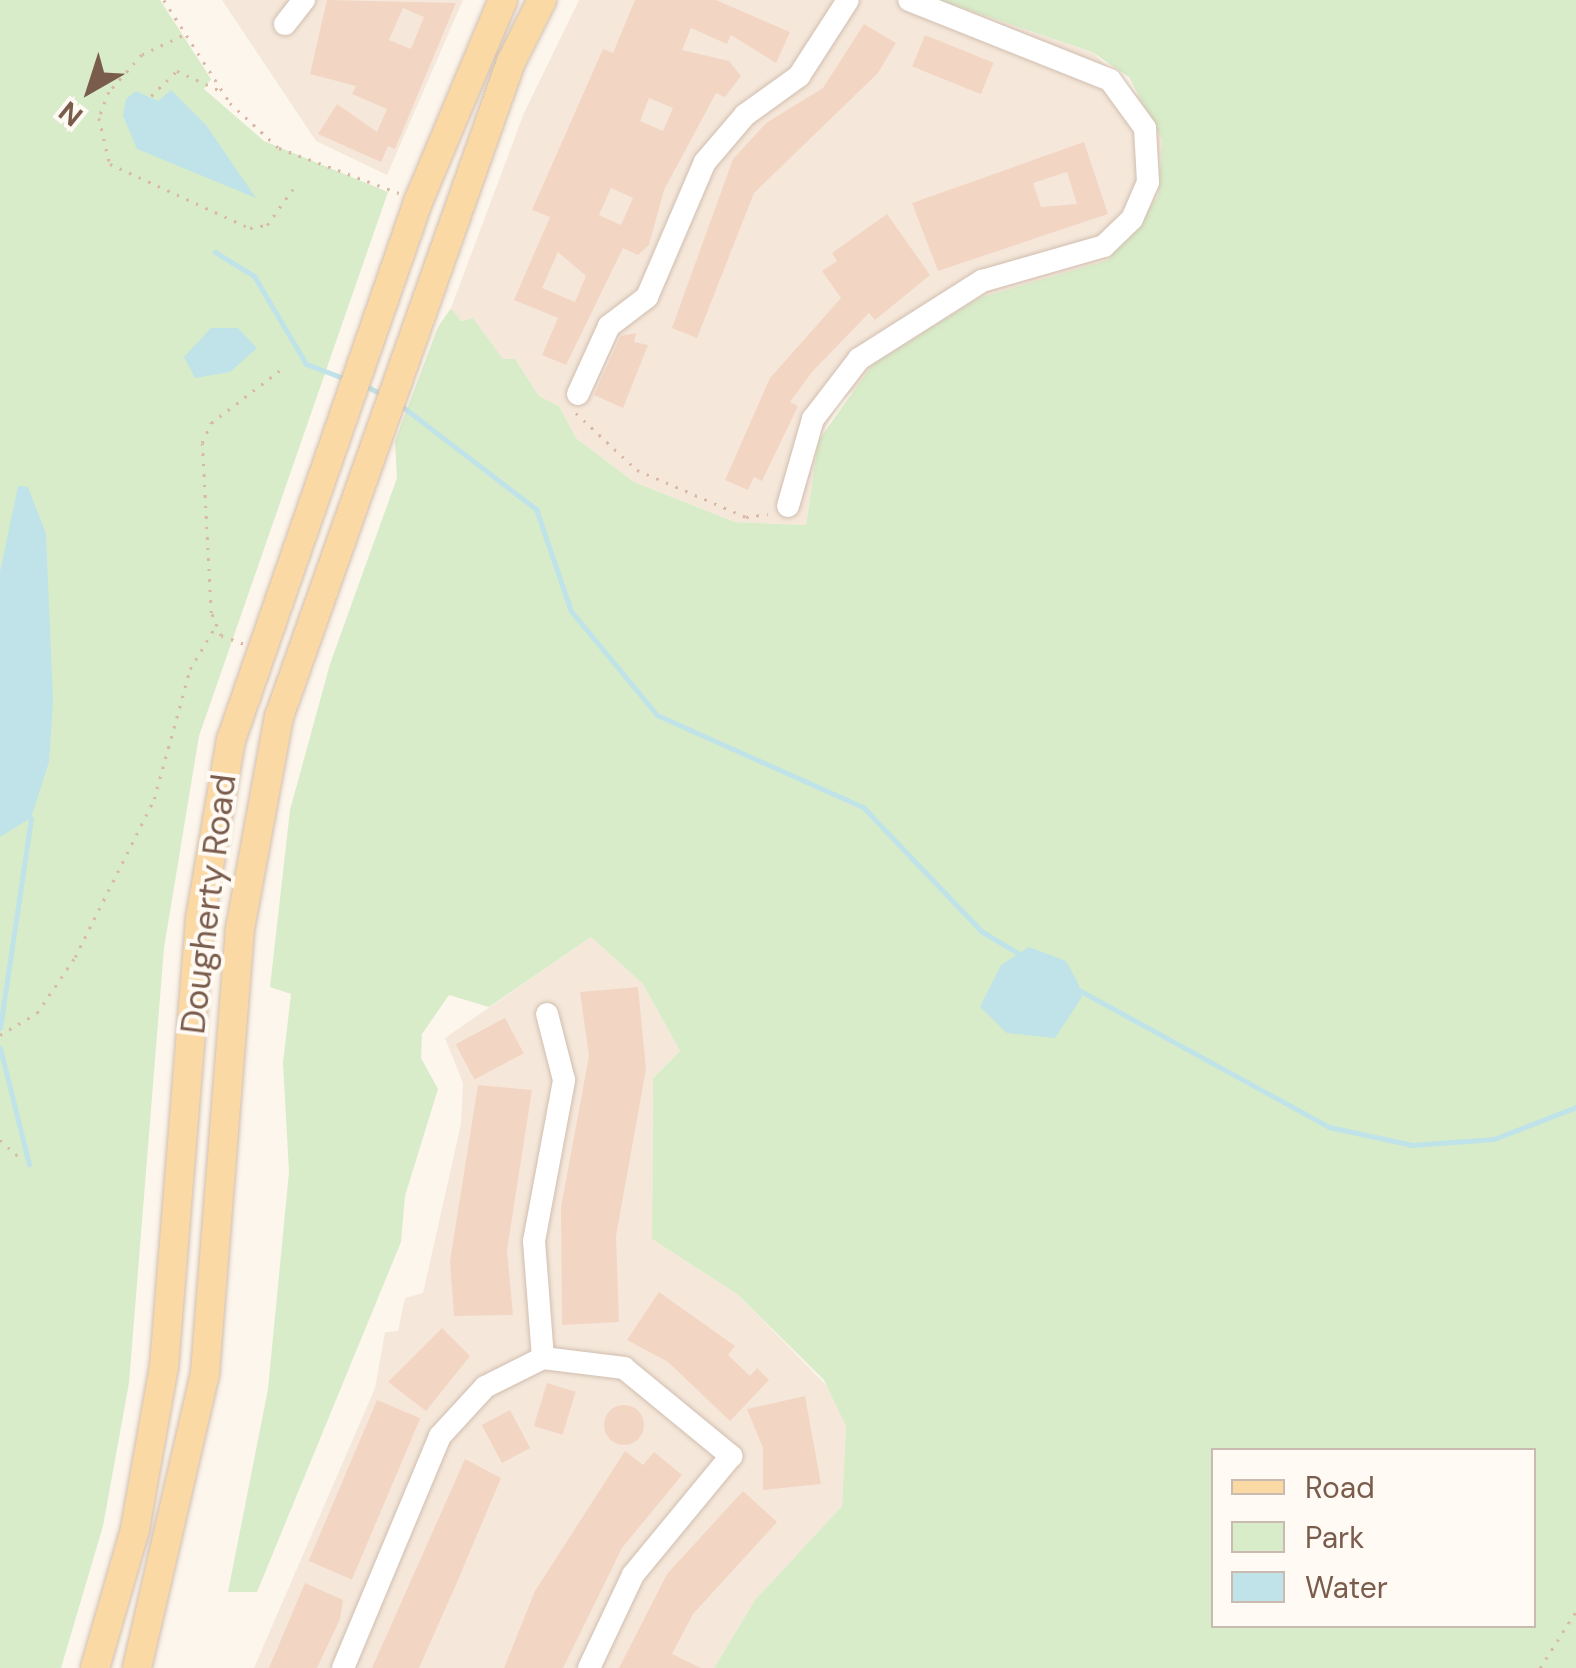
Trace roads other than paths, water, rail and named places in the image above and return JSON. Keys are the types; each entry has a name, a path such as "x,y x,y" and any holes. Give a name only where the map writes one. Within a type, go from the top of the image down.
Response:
{"main road":[{"name":"Dougherty Road","path":"95,1668 156,1420 207,860 258,650 418,202 503,0"},
{"name":"Dougherty Road","path":"138,1668 205,1373 255,822 294,666 511,62 542,0"}],"street":[{"path":"284,24 304,0"},
{"path":"578,394 610,326 646,297 705,162 746,115 799,76 848,0"},
{"path":"788,506 813,419 859,360 982,281 1104,246 1132,219 1148,182 1145,128 1110,80 908,0"},
{"path":"543,1358 534,1242 564,1080 547,1014"},
{"path":"343,1668 440,1436 484,1387 543,1358 598,1359 635,1374 731,1456 633,1575 589,1668"}],"water":[{"path":"171,90 206,125 256,198 137,149 123,116 126,99 136,91 158,101"},
{"path":"211,328 238,328 257,348 230,372 195,378 184,357"},
{"path":"18,486 28,487 46,534 53,701 49,762 31,818 0,837 0,572"},
{"path":"1029,947 1066,961 1082,997 1055,1038 1007,1033 980,1007 1001,965"}],"waterway":[{"path":"215,252 254,276 306,364 349,380"},
{"path":"364,385 385,396"},
{"path":"399,404 536,509 571,611 657,715 863,807 981,931 1021,955"},
{"path":"0,1028 31,818"},
{"path":"1077,989 1329,1127 1412,1145 1494,1139 1576,1107"},
{"path":"0,1048 29,1164"}]}
